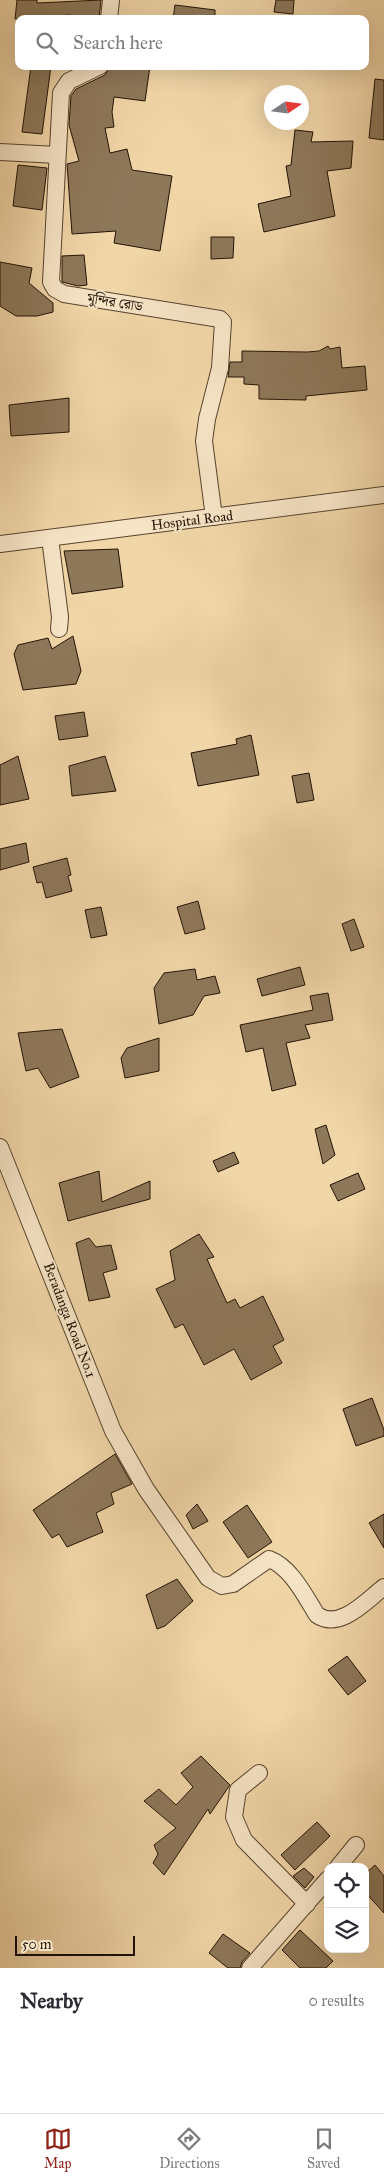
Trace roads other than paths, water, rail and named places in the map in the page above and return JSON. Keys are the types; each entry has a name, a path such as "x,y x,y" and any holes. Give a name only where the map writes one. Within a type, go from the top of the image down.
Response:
{"street":[{"path":"110,15 111,0"},
{"name":"মুন্দির রোড","path":"92,70 69,82 61,93 50,267 51,282 55,289 64,294 220,319 223,322 220,368 207,419 204,441 214,517"},
{"path":"0,152 57,155"},
{"name":"Hospital Road","path":"0,544 384,495"},
{"path":"50,538 60,617 59,629"},
{"name":"Beradanga Road No.1","path":"0,1147 113,1431 146,1489 208,1578 222,1586 233,1584 269,1559 275,1561 289,1574 317,1615 330,1621 345,1617 384,1587"},
{"path":"259,1773 238,1790 234,1817 244,1840 308,1904"},
{"path":"341,1863 356,1845"},
{"path":"250,1968 324,1884"}]}
